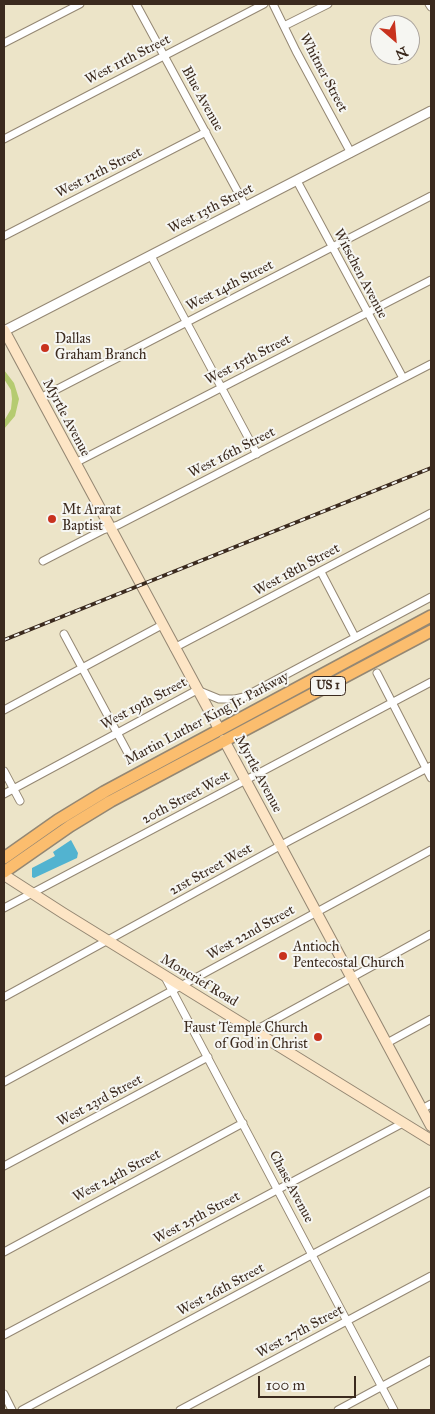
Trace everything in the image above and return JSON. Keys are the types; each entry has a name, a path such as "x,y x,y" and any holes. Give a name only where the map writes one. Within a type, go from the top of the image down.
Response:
{"highway":[{"name":"Martin Luther King Jr. Parkway","path":"4,858 50,825 96,796 431,616"},
{"name":"Martin Luther King Jr. Parkway","path":"4,874 90,813 431,631"}],"main road":[{"name":"Myrtle Avenue","path":"4,331 219,729"},
{"name":"Myrtle Avenue","path":"224,740 387,1043 427,1106 431,1126"},
{"name":"Moncrief Road","path":"4,874 31,893 165,976 178,988 254,1031 431,1140"}],"street":[{"path":"4,43 80,4"},
{"name":"Blue Avenue","path":"136,4 246,207"},
{"name":"West 11th Street","path":"4,139 264,4"},
{"name":"Whitner Street","path":"273,4 351,153"},
{"path":"284,26 328,4"},
{"path":"429,4 431,8"},
{"name":"West 13th Street","path":"4,331 431,112"},
{"name":"West 12th Street","path":"4,236 206,132"},
{"name":"Witschen Avenue","path":"296,181 403,378"},
{"name":"West 14th Street","path":"40,398 431,196"},
{"path":"151,256 257,454"},
{"name":"West 15th Street","path":"75,463 431,280"},
{"name":"West 16th Street","path":"43,561 118,525 431,364"},
{"name":"West 18th Street","path":"174,648 431,513"},
{"path":"321,572 355,637"},
{"name":"West 19th Street","path":"4,794 197,690 219,699 244,697 431,597"},
{"path":"4,710 162,625"},
{"path":"64,634 129,755"},
{"path":"377,673 429,768 431,778"},
{"name":"20th Street West","path":"4,908 431,682"},
{"name":"Myrtle Avenue","path":"219,729 224,740"},
{"name":"21st Street West","path":"4,996 429,768"},
{"path":"4,771 20,801"},
{"name":"West 22nd Street","path":"4,1082 431,850"},
{"path":"254,1031 431,934"},
{"name":"Chase Avenue","path":"178,988 208,1057 394,1410"},
{"path":"387,1043 431,1020"},
{"name":"West 23rd Street","path":"4,1166 208,1057"},
{"name":"West 25th Street","path":"4,1335 402,1123"},
{"name":"West 24th Street","path":"4,1252 243,1124"},
{"name":"West 26th Street","path":"22,1410 431,1191"},
{"name":"West 27th Street","path":"180,1410 431,1276"},
{"path":"338,1410 431,1360"},
{"path":"4,1394 12,1410"}],"green space":[{"path":"4,370 14,383 19,399 15,416 4,429 4,421 11,409 12,399 11,390 4,379"}],"water":[{"path":"71,840 78,853 77,858 34,878 32,877 32,868 55,856 53,852"}],"railway":[{"path":"4,640 431,468"}],"place":[{"name":"Dallas Graham Branch","path":"45,348"},
{"name":"Mt Ararat Baptist","path":"52,519"},
{"name":"Antioch Pentecostal Church","path":"283,956"},
{"name":"Faust Temple Church of God in Christ","path":"318,1037"}]}
